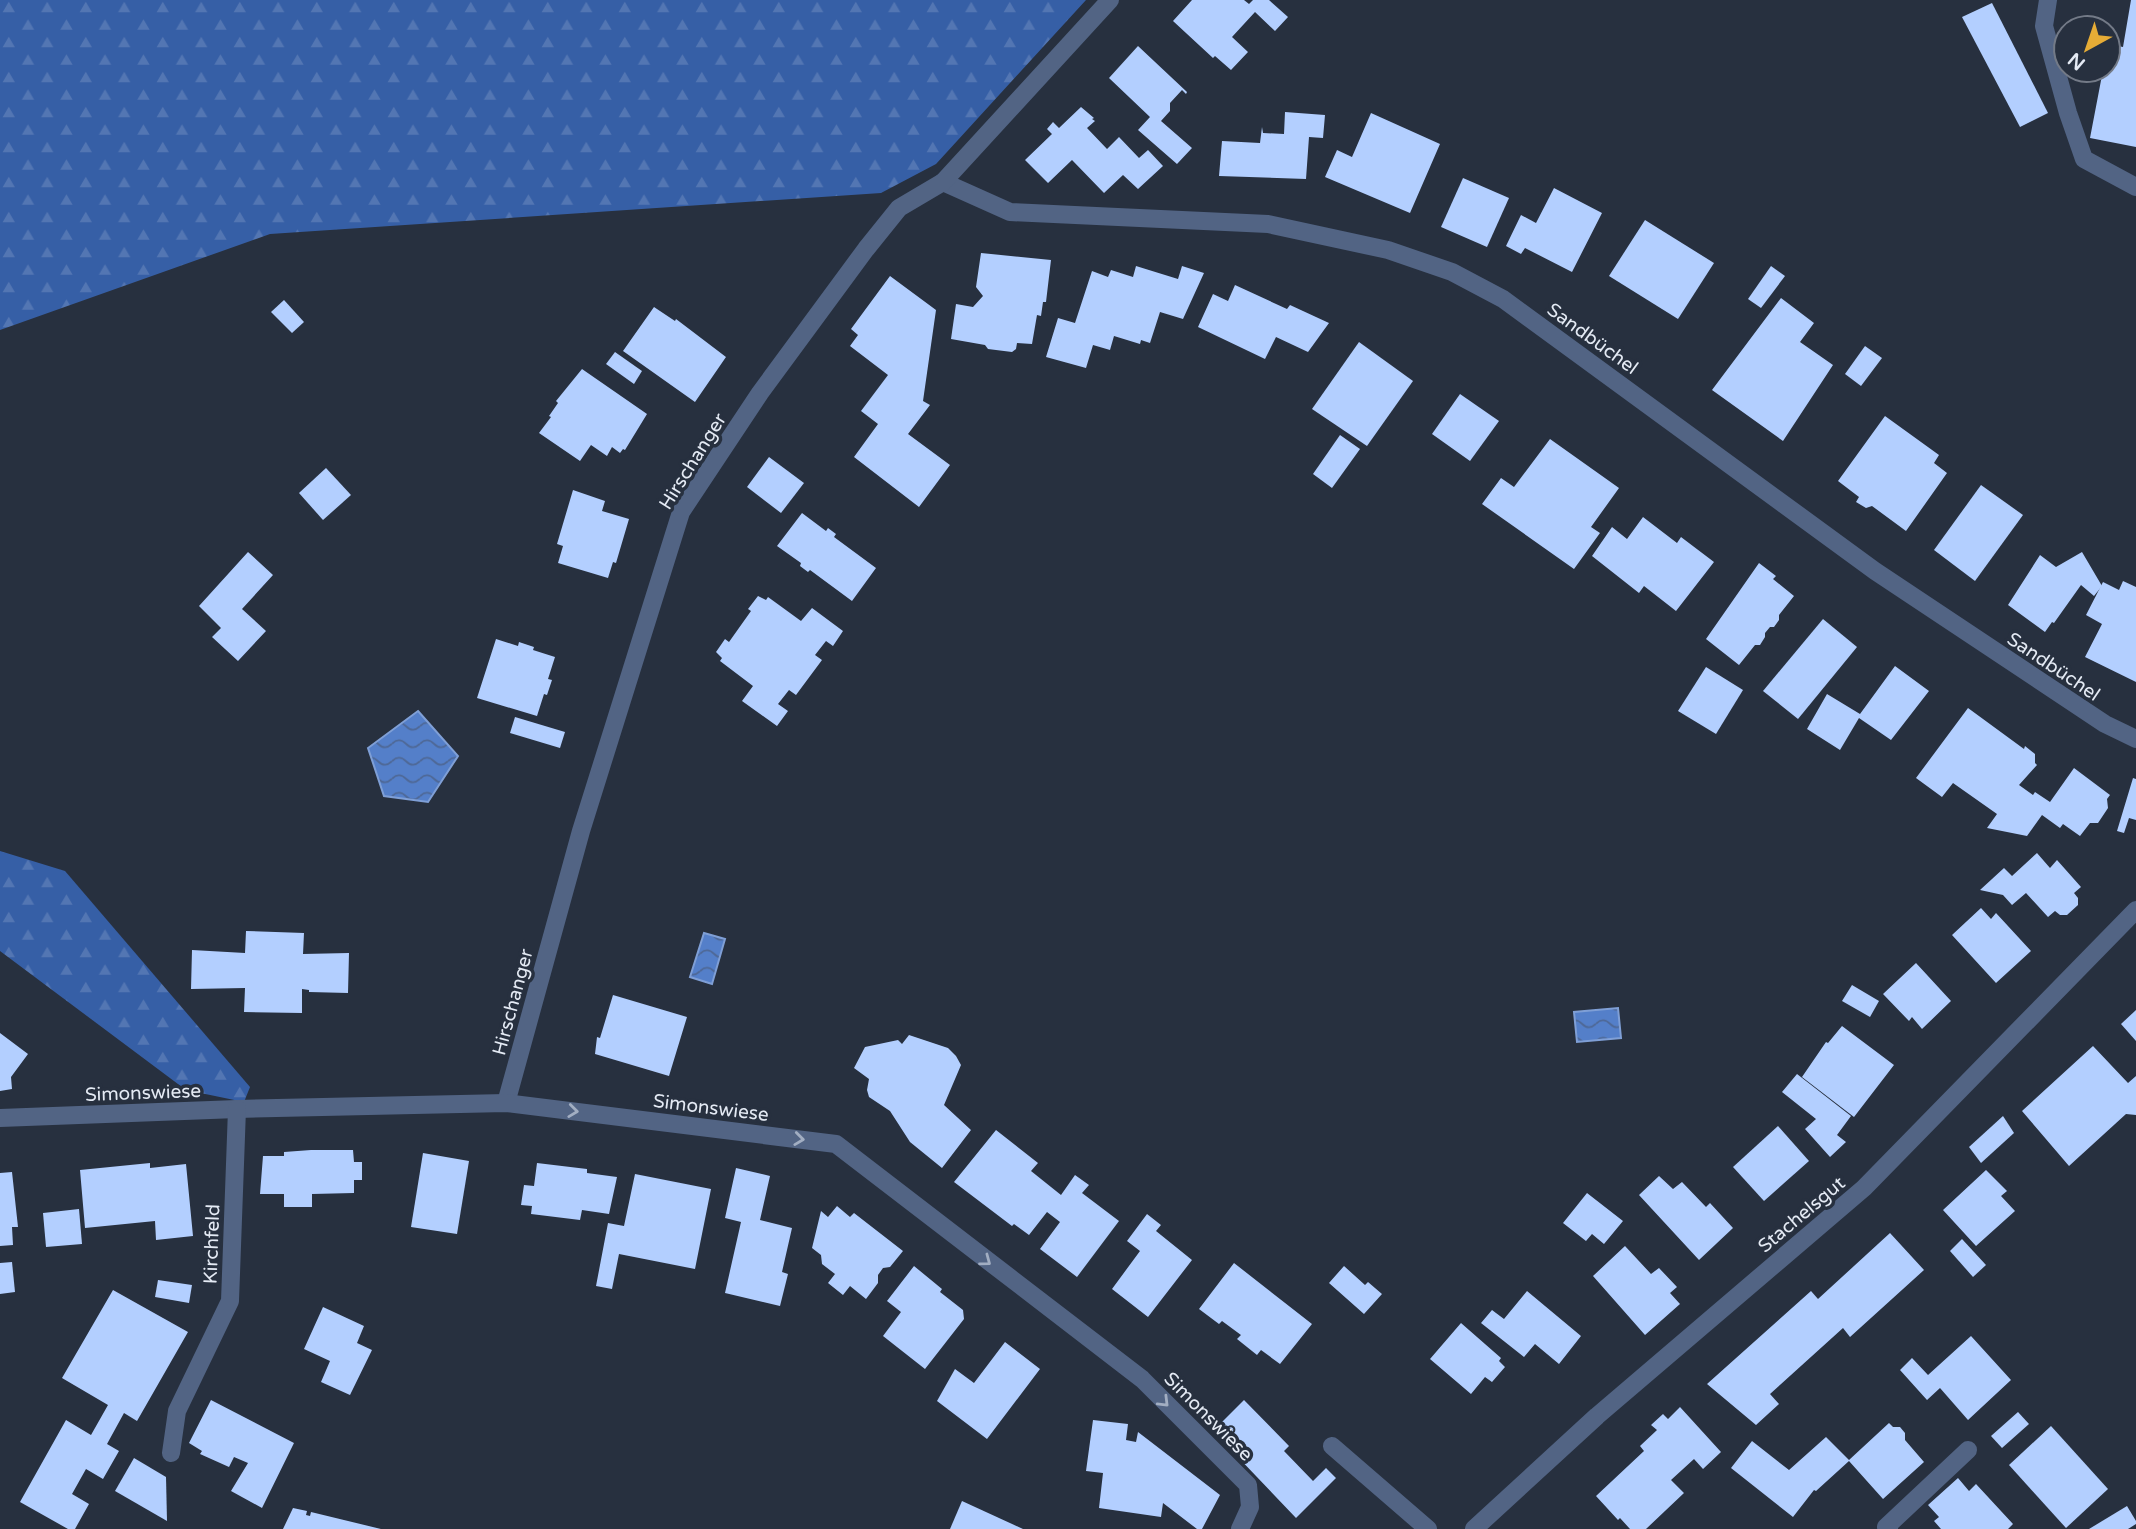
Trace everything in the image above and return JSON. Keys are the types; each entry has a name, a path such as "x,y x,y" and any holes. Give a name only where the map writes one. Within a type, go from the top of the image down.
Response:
{"street":[{"name":"Hirschanger","path":"506,1103 581,831 681,512 760,393 866,249 900,208 943,182 1110,0"},
{"path":"2048,0 2044,26 2084,159 2136,187"},
{"name":"Sandbüchel","path":"943,182 1010,212 1268,224 1388,250 1452,272 1503,299 1875,571 2105,724 2136,738"},
{"name":"Stachelsgut","path":"1474,1529 1597,1416 1864,1188 2136,910"},
{"name":"Simonswiese","path":"0,1118 506,1103 836,1144 1142,1380 1248,1485 1250,1507 1240,1529"},
{"name":"Kirchfeld","path":"171,1453 177,1411 230,1301 236,1109"},
{"path":"1332,1446 1428,1529"},
{"path":"1889,1529 1886,1527 1968,1450"}],"green space":[{"path":"0,0 1086,0 936,164 881,193 270,234 0,330"},
{"path":"0,851 65,871 250,1087 244,1102 186,1090 0,951"}],"water":[{"path":"418,711 458,756 428,802 384,796 368,748"},
{"path":"704,933 725,939 712,984 690,977"},
{"path":"1618,1008 1621,1038 1577,1042 1574,1012"}],"building":[{"path":"1192,0 1244,0 1249,4 1253,0 1269,0 1288,17 1275,31 1255,12 1232,37 1248,52 1231,70 1215,56 1213,58 1173,21"},
{"path":"2131,0 2136,0 2136,147 2090,138 2100,84 2122,84 2123,47"},
{"path":"1992,3 2048,113 2020,127 1962,17"},
{"path":"1138,46 1187,92 1186,94 1182,90 1170,103 1170,111 1161,121 1192,148 1177,164 1138,130 1150,117 1109,78"},
{"path":"1081,107 1095,121 1087,128 1107,149 1119,137 1139,158 1148,150 1163,166 1138,189 1123,175 1104,193 1072,160 1048,183 1025,160 1052,134 1047,129 1053,122 1059,128"},
{"path":"1285,112 1325,115 1323,138 1309,137 1306,179 1219,176 1222,141 1260,143 1262,127 1263,133 1284,134"},
{"path":"1371,113 1440,144 1410,213 1325,177 1337,150 1352,157"},
{"path":"1463,178 1509,198 1487,247 1441,227"},
{"path":"1554,188 1602,213 1572,272 1525,248 1521,254 1506,246 1521,215 1536,223"},
{"path":"1645,220 1714,263 1678,319 1609,276"},
{"path":"981,253 1051,260 1046,302 1043,302 1041,316 1037,315 1032,344 1017,343 1012,352 951,339 956,304 973,307 983,296 976,287"},
{"path":"1136,266 1178,279 1182,266 1204,273 1183,319 1160,312 1150,343 1141,340 1140,344 1114,336 1110,350 1093,345 1086,368 1046,357 1058,318 1075,323 1092,271 1108,277 1111,270 1133,277"},
{"path":"1771,266 1785,276 1761,308 1748,299"},
{"path":"890,276 936,310 923,401 930,405 908,434 950,465 919,507 854,457 878,424 861,411 888,375 850,346 858,335 851,329"},
{"path":"1235,285 1287,309 1290,305 1329,323 1308,352 1276,337 1265,359 1198,327 1213,294 1228,301"},
{"path":"1781,298 1814,323 1800,342 1833,365 1783,441 1712,390"},
{"path":"284,300 304,322 292,333 271,312"},
{"path":"654,307 675,321 676,319 726,357 695,402 623,351"},
{"path":"1359,342 1413,381 1367,446 1312,409"},
{"path":"1865,346 1882,358 1861,386 1845,374"},
{"path":"615,352 642,371 634,384 606,364"},
{"path":"582,369 647,414 625,450 620,453 612,447 607,456 591,445 580,461 539,433 551,417 549,416 558,403 556,401"},
{"path":"1460,394 1499,421 1470,461 1432,434"},
{"path":"1885,416 1939,455 1934,463 1947,473 1906,531 1872,506 1866,508 1856,502 1859,497 1838,481"},
{"path":"1340,435 1360,449 1332,488 1313,474"},
{"path":"1550,439 1619,488 1591,527 1600,533 1574,569 1482,504 1501,478 1514,487"},
{"path":"769,457 804,483 781,513 747,487"},
{"path":"326,468 351,495 323,520 299,493"},
{"path":"1981,485 2023,515 1975,581 1934,550"},
{"path":"573,490 605,501 602,511 629,519 616,563 613,562 608,578 558,563 563,546 557,544"},
{"path":"802,513 826,531 828,528 836,534 834,537 876,568 852,601 810,570 808,572 800,566 801,563 777,546"},
{"path":"1643,517 1677,543 1681,537 1714,562 1676,611 1644,586 1639,593 1592,556 1612,527 1627,539"},
{"path":"248,552 273,575 242,609 266,631 238,661 212,637 221,628 199,606"},
{"path":"2082,552 2102,586 2094,596 2081,585 2045,632 2008,605 2040,555 2056,567"},
{"path":"1759,563 1776,576 1773,579 1794,596 1779,615 1774,627 1770,627 1765,633 1760,645 1755,645 1739,665 1706,639"},
{"path":"2123,581 2136,587 2136,682 2085,657 2102,624 2086,615 2103,582 2119,590"},
{"path":"758,596 766,600 768,597 801,621 812,608 843,631 833,646 826,641 815,655 822,660 796,695 789,690 778,704 788,711 777,726 742,701 753,686 720,661 722,658 716,652 725,639 729,642"},
{"path":"1823,619 1857,647 1798,719 1763,691"},
{"path":"496,639 518,646 519,642 555,657 548,679 552,680 537,716 477,698"},
{"path":"1895,666 1929,691 1891,740 1859,718 1840,750 1807,729 1827,694 1860,714"},
{"path":"1706,667 1743,690 1716,734 1678,711"},
{"path":"1968,708 2024,749 2025,746 2035,754 2037,765 2019,785 2033,795 2035,792 2050,802 2074,768 2110,795 2107,799 2108,808 2098,823 2090,823 2080,836 2063,824 2060,828 2042,815 2027,836 1987,828 1997,814 1953,783 1942,797 1916,778"},
{"path":"515,717 565,732 560,748 510,733"},
{"path":"2133,778 2136,779 2136,820 2129,818 2124,833 2117,831"},
{"path":"2037,853 2050,868 2057,860 2081,887 2074,893 2078,898 2078,905 2067,915 2060,915 2055,911 2048,917 2026,893 2012,905 2003,895 1980,890 2004,868 2012,876"},
{"path":"1981,908 1991,919 1996,913 2031,951 1996,983 1952,935"},
{"path":"246,931 304,933 303,954 349,953 348,993 309,992 302,989 302,1013 244,1012 245,988 191,989 192,950 245,953"},
{"path":"1916,963 1951,1001 1922,1029 1912,1017 1909,1021 1883,994"},
{"path":"1852,985 1879,1001 1870,1017 1842,1001"},
{"path":"613,995 687,1017 669,1076 595,1054 597,1037 600,1038"},
{"path":"2136,1010 2136,1041 2121,1024"},
{"path":"1842,1026 1894,1065 1854,1117 1802,1077 1826,1042 1828,1043"},
{"path":"0,1033 28,1054 11,1077 12,1089 0,1091"},
{"path":"909,1035 948,1048 961,1065 944,1105 971,1130 942,1168 910,1142 890,1111 869,1097 869,1079 854,1068 865,1047 898,1040 902,1044"},
{"path":"2093,1046 2128,1083 2136,1076 2136,1115 2126,1114 2069,1166 2022,1111"},
{"path":"1797,1074 1851,1116 1837,1135 1846,1142 1830,1157 1805,1129 1816,1119 1782,1092"},
{"path":"2003,1116 2014,1133 1981,1163 1969,1147"},
{"path":"1778,1126 1809,1161 1764,1201 1733,1167"},
{"path":"996,1130 1038,1163 1031,1171 1061,1195 1075,1175 1089,1185 1082,1193 1119,1221 1077,1277 1040,1249 1060,1222 1047,1212 1029,1235 1014,1224 1012,1226 954,1182"},
{"path":"353,1150 354,1162 362,1162 362,1180 354,1180 354,1193 312,1194 312,1207 284,1207 284,1194 260,1194 263,1156 284,1156 284,1152"},
{"path":"423,1153 469,1161 457,1234 411,1227"},
{"path":"150,1163 150,1168 186,1164 193,1236 156,1240 155,1221 85,1228 80,1170"},
{"path":"537,1163 587,1169 587,1173 617,1177 609,1214 582,1210 580,1220 531,1214 532,1206 521,1205 524,1185 534,1186"},
{"path":"736,1168 770,1176 760,1220 792,1228 782,1272 788,1274 780,1306 725,1293 741,1222 725,1218"},
{"path":"1986,1170 2007,1191 2001,1196 2015,1211 1976,1246 1943,1210"},
{"path":"12,1172 18,1227 12,1227 13,1245 0,1246 0,1173"},
{"path":"635,1174 711,1189 695,1269 619,1254 612,1289 596,1286 608,1223 624,1226"},
{"path":"1659,1176 1673,1189 1682,1182 1706,1207 1710,1203 1733,1228 1699,1260 1639,1195"},
{"path":"1587,1193 1623,1221 1604,1244 1592,1234 1586,1241 1563,1223"},
{"path":"837,1206 850,1217 854,1213 903,1251 890,1267 883,1268 878,1275 878,1283 866,1299 850,1286 843,1295 828,1283 835,1274 822,1264 821,1255 812,1248 821,1211 828,1217"},
{"path":"79,1209 82,1244 46,1247 43,1213"},
{"path":"1147,1214 1161,1225 1156,1231 1192,1260 1148,1317 1112,1289 1140,1251 1127,1241"},
{"path":"1890,1233 1924,1270 1850,1337 1843,1328 1770,1394 1779,1404 1756,1425 1707,1384 1811,1291 1818,1299"},
{"path":"1962,1239 1986,1265 1973,1277 1950,1251"},
{"path":"1625,1246 1651,1274 1659,1268 1677,1287 1670,1293 1680,1304 1645,1335 1593,1276"},
{"path":"12,1262 15,1292 0,1294 0,1263"},
{"path":"1234,1263 1312,1324 1280,1364 1261,1350 1257,1355 1237,1339 1241,1335 1222,1321 1219,1324 1199,1309"},
{"path":"914,1266 963,1310 964,1319 925,1369 883,1336 901,1312 887,1301"},
{"path":"1344,1266 1365,1285 1368,1282 1382,1294 1364,1314 1329,1283"},
{"path":"158,1280 192,1285 189,1303 155,1297"},
{"path":"113,1290 188,1332 137,1421 124,1413 107,1444 119,1451 103,1479 86,1469 72,1494 89,1504 75,1529 68,1529 20,1502 66,1420 91,1435 108,1405 62,1378"},
{"path":"1527,1291 1581,1336 1559,1364 1535,1344 1524,1357 1481,1323 1492,1310 1504,1319"},
{"path":"323,1307 364,1326 357,1343 372,1350 350,1395 321,1382 330,1361 304,1349"},
{"path":"1461,1323 1501,1358 1499,1361 1505,1367 1492,1382 1485,1377 1471,1394 1430,1359"},
{"path":"1971,1336 2011,1380 1968,1420 1940,1388 1927,1400 1900,1370 1912,1358 1928,1375"},
{"path":"1005,1342 1040,1369 987,1439 937,1401 955,1369 974,1383"},
{"path":"211,1400 294,1443 262,1508 231,1491 248,1463 234,1457 229,1467 200,1454 202,1451 189,1443"},
{"path":"1244,1400 1289,1446 1284,1451 1313,1481 1326,1468 1336,1478 1296,1518 1213,1431"},
{"path":"1680,1407 1721,1452 1703,1469 1694,1459 1671,1480 1684,1493 1646,1529 1630,1529 1596,1496 1644,1451 1640,1446 1657,1430 1651,1425 1663,1414 1668,1419"},
{"path":"2018,1412 2029,1424 2002,1448 1991,1436"},
{"path":"1093,1420 1128,1424 1126,1440 1136,1442 1138,1432 1220,1495 1202,1529 1197,1529 1163,1503 1161,1517 1099,1508 1103,1473 1086,1471"},
{"path":"1889,1423 1893,1427 1900,1427 1905,1433 1905,1440 1924,1462 1883,1499 1849,1461 1814,1490 1793,1517 1731,1468 1752,1441 1789,1470 1826,1437 1849,1460"},
{"path":"2051,1426 2108,1489 2066,1528 2009,1465"},
{"path":"134,1458 166,1477 167,1521 115,1491"},
{"path":"1958,1478 1969,1491 1976,1484 2013,1524 2008,1529 1941,1529 1934,1521 1939,1517 1928,1505"},
{"path":"962,1501 1023,1529 950,1529"},
{"path":"2127,1506 2136,1521 2136,1524 2128,1529 2089,1529"},
{"path":"293,1508 307,1511 306,1515 310,1516 311,1512 381,1529 283,1529"}]}
